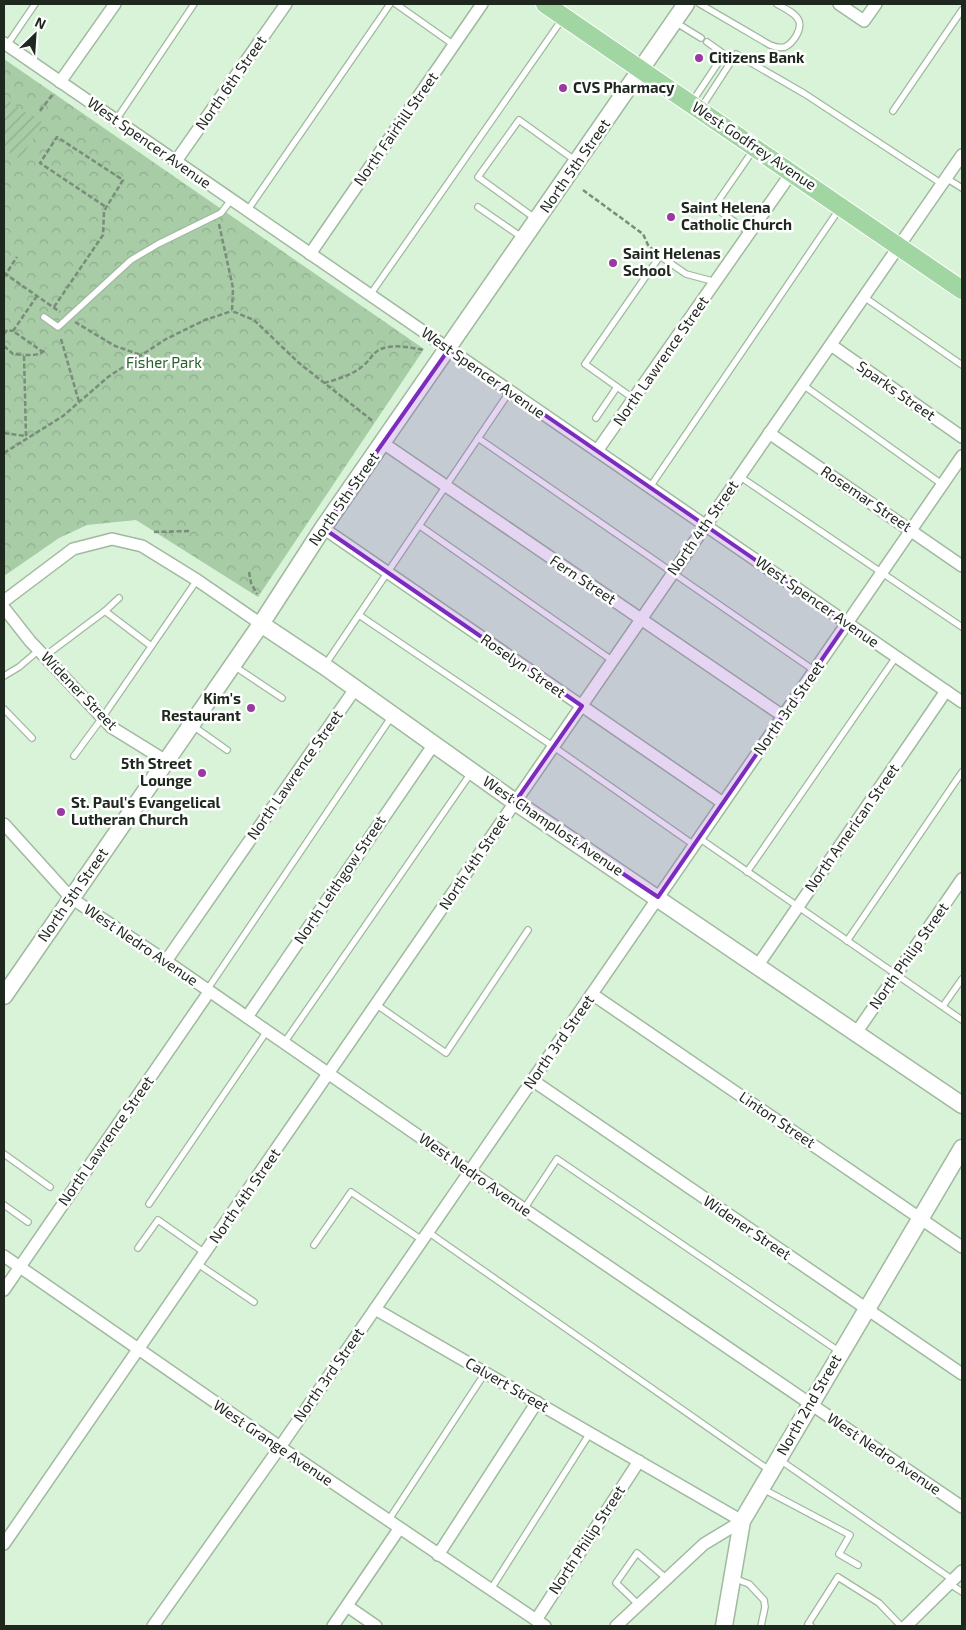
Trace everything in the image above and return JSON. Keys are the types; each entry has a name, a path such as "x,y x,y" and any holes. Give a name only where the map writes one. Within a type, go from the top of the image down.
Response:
{"main road":[{"name":"West Godfrey Avenue","path":"545,4 962,290"}],"street":[{"path":"60,82 115,4"},
{"name":"North 6th Street","path":"176,161 286,4"},
{"name":"North Fairhill Street","path":"310,254 482,4"},
{"name":"North 5th Street","path":"4,996 261,624 323,528 449,349 686,4"},
{"path":"839,4 864,21 874,7"},
{"name":"West Spencer Avenue","path":"5,44 962,702"},
{"name":"North 4th Street","path":"4,1544 377,1005 704,525 962,155"},
{"name":"North Lawrence Street","path":"597,451 792,172"},
{"name":"Sparks Street","path":"830,345 962,437"},
{"name":"Rosemar Street","path":"769,433 962,566"},
{"name":"Fern Street","path":"383,443 783,716"},
{"name":"North 3rd Street","path":"153,1626 280,1447 962,456"},
{"name":"Roselyn Street","path":"323,528 723,803"},
{"name":"West Champlost Avenue","path":"4,601 73,548 112,539 144,547 197,580 324,666 515,802 658,897 962,1105"},
{"name":"Widener Street","path":"4,608 42,653 111,727 166,761"},
{"name":"North Lawrence Street","path":"166,961 355,689"},
{"name":"North American Street","path":"758,965 946,691"},
{"name":"North Leithgow Street","path":"247,1017 434,744"},
{"name":"West Nedro Avenue","path":"4,826 71,898 166,961 469,1172 962,1507"},
{"name":"North Philip Street","path":"856,1033 962,879"},
{"name":"North Lawrence Street","path":"4,1290 208,991"},
{"name":"Linton Street","path":"592,994 962,1247"},
{"name":"Widener Street","path":"532,1080 962,1374"},
{"name":"North 2nd Street","path":"616,1626 704,1544 742,1521 962,1148"},
{"name":"West Grange Avenue","path":"4,1256 138,1350 540,1623"},
{"name":"Calvert Street","path":"374,1309 742,1521"},
{"path":"438,1555 537,1402"},
{"name":"North Philip Street","path":"540,1623 639,1461"},
{"path":"724,1626 742,1521"},
{"path":"333,1626 400,1528"},
{"path":"906,1626 962,1571"},
{"path":"347,1606 376,1626"}],"lane":[{"path":"5,44 35,4"},
{"path":"116,120 194,4"},
{"path":"247,211 390,4"},
{"path":"396,4 454,44"},
{"path":"700,4 770,45 779,48 791,43 799,29 799,22 794,14 777,4"},
{"path":"893,111 962,10"},
{"path":"370,295 564,16"},
{"path":"674,21 701,38"},
{"path":"695,107 724,54 707,42"},
{"path":"695,107 736,54 805,94 944,181 962,188"},
{"path":"538,220 478,177 519,120 577,162"},
{"path":"750,233 714,207 755,147"},
{"path":"44,317 58,327 131,260 158,244 221,213 231,200"},
{"path":"650,487 841,206"},
{"path":"478,208 525,239"},
{"path":"634,399 586,364 660,256 686,274 716,282"},
{"path":"864,297 962,365"},
{"path":"802,385 943,485"},
{"path":"596,418 617,387"},
{"path":"324,666 510,391"},
{"path":"478,438 815,670"},
{"path":"739,476 962,627"},
{"path":"420,526 613,661"},
{"path":"74,756 197,580"},
{"path":"4,676 105,611 119,598"},
{"path":"105,611 152,646"},
{"path":"359,615 697,842 747,872 962,1020"},
{"path":"747,872 896,657"},
{"path":"232,665 282,698"},
{"path":"4,708 32,738"},
{"path":"208,991 393,715"},
{"path":"191,724 227,750"},
{"path":"284,1043 473,771"},
{"path":"847,941 962,772"},
{"path":"377,1005 446,1053 528,930"},
{"path":"943,1006 962,979"},
{"path":"148,1204 267,1031"},
{"path":"4,1154 50,1187"},
{"path":"524,1209 557,1159 840,1352"},
{"path":"314,1245 351,1192 425,1236 952,1582 962,1592"},
{"path":"4,1205 28,1222"},
{"path":"138,1248 158,1220 205,1253"},
{"path":"198,1264 254,1302"},
{"path":"388,1521 485,1373"},
{"path":"491,1590 590,1433"},
{"path":"761,1488 850,1535 839,1554 858,1565"},
{"path":"639,1605 616,1583 637,1553 667,1579"},
{"path":"808,1626 838,1577 879,1603 901,1626"},
{"path":"732,1578 749,1584 764,1600 765,1607 761,1626"}],"path":[{"path":"40,111 53,94"},
{"path":"54,307 103,236 104,211 123,180 57,137 40,163 106,207"},
{"path":"583,190 643,234 648,245 660,256"},
{"path":"216,215 233,288 232,311"},
{"path":"4,277 18,257"},
{"path":"14,331 36,296"},
{"path":"4,453 63,416 108,377 166,339 205,320 232,311 254,320 299,363 374,422"},
{"path":"4,334 7,330 14,331 43,352"},
{"path":"61,339 79,402"},
{"path":"4,346 13,354 24,355 43,352 46,348"},
{"path":"324,383 344,377 364,365 374,352 388,347 408,347 424,350"},
{"path":"24,355 26,436"},
{"path":"4,433 32,437"},
{"path":"154,532 190,531"},
{"path":"249,572 251,583 257,594"}],"highlighted area":[{"path":"449,349 847,623 658,897 515,802 582,706 323,528"}],"green space":[{"name":"Fisher Park","path":"4,59 424,349 258,597 136,520 87,525 59,538 4,576"},
{"path":"5,99 43,123 20,159 4,149"}],"place":[{"name":"Citizens Bank","path":"699,58"},
{"name":"CVS Pharmacy","path":"563,88"},
{"name":"Saint Helena Catholic Church","path":"671,217"},
{"name":"Saint Helenas School","path":"613,263"},
{"name":"Kim's Restaurant","path":"251,708"},
{"name":"5th Street Lounge","path":"202,773"},
{"name":"St. Paul's Evangelical Lutheran Church","path":"61,812"}]}
